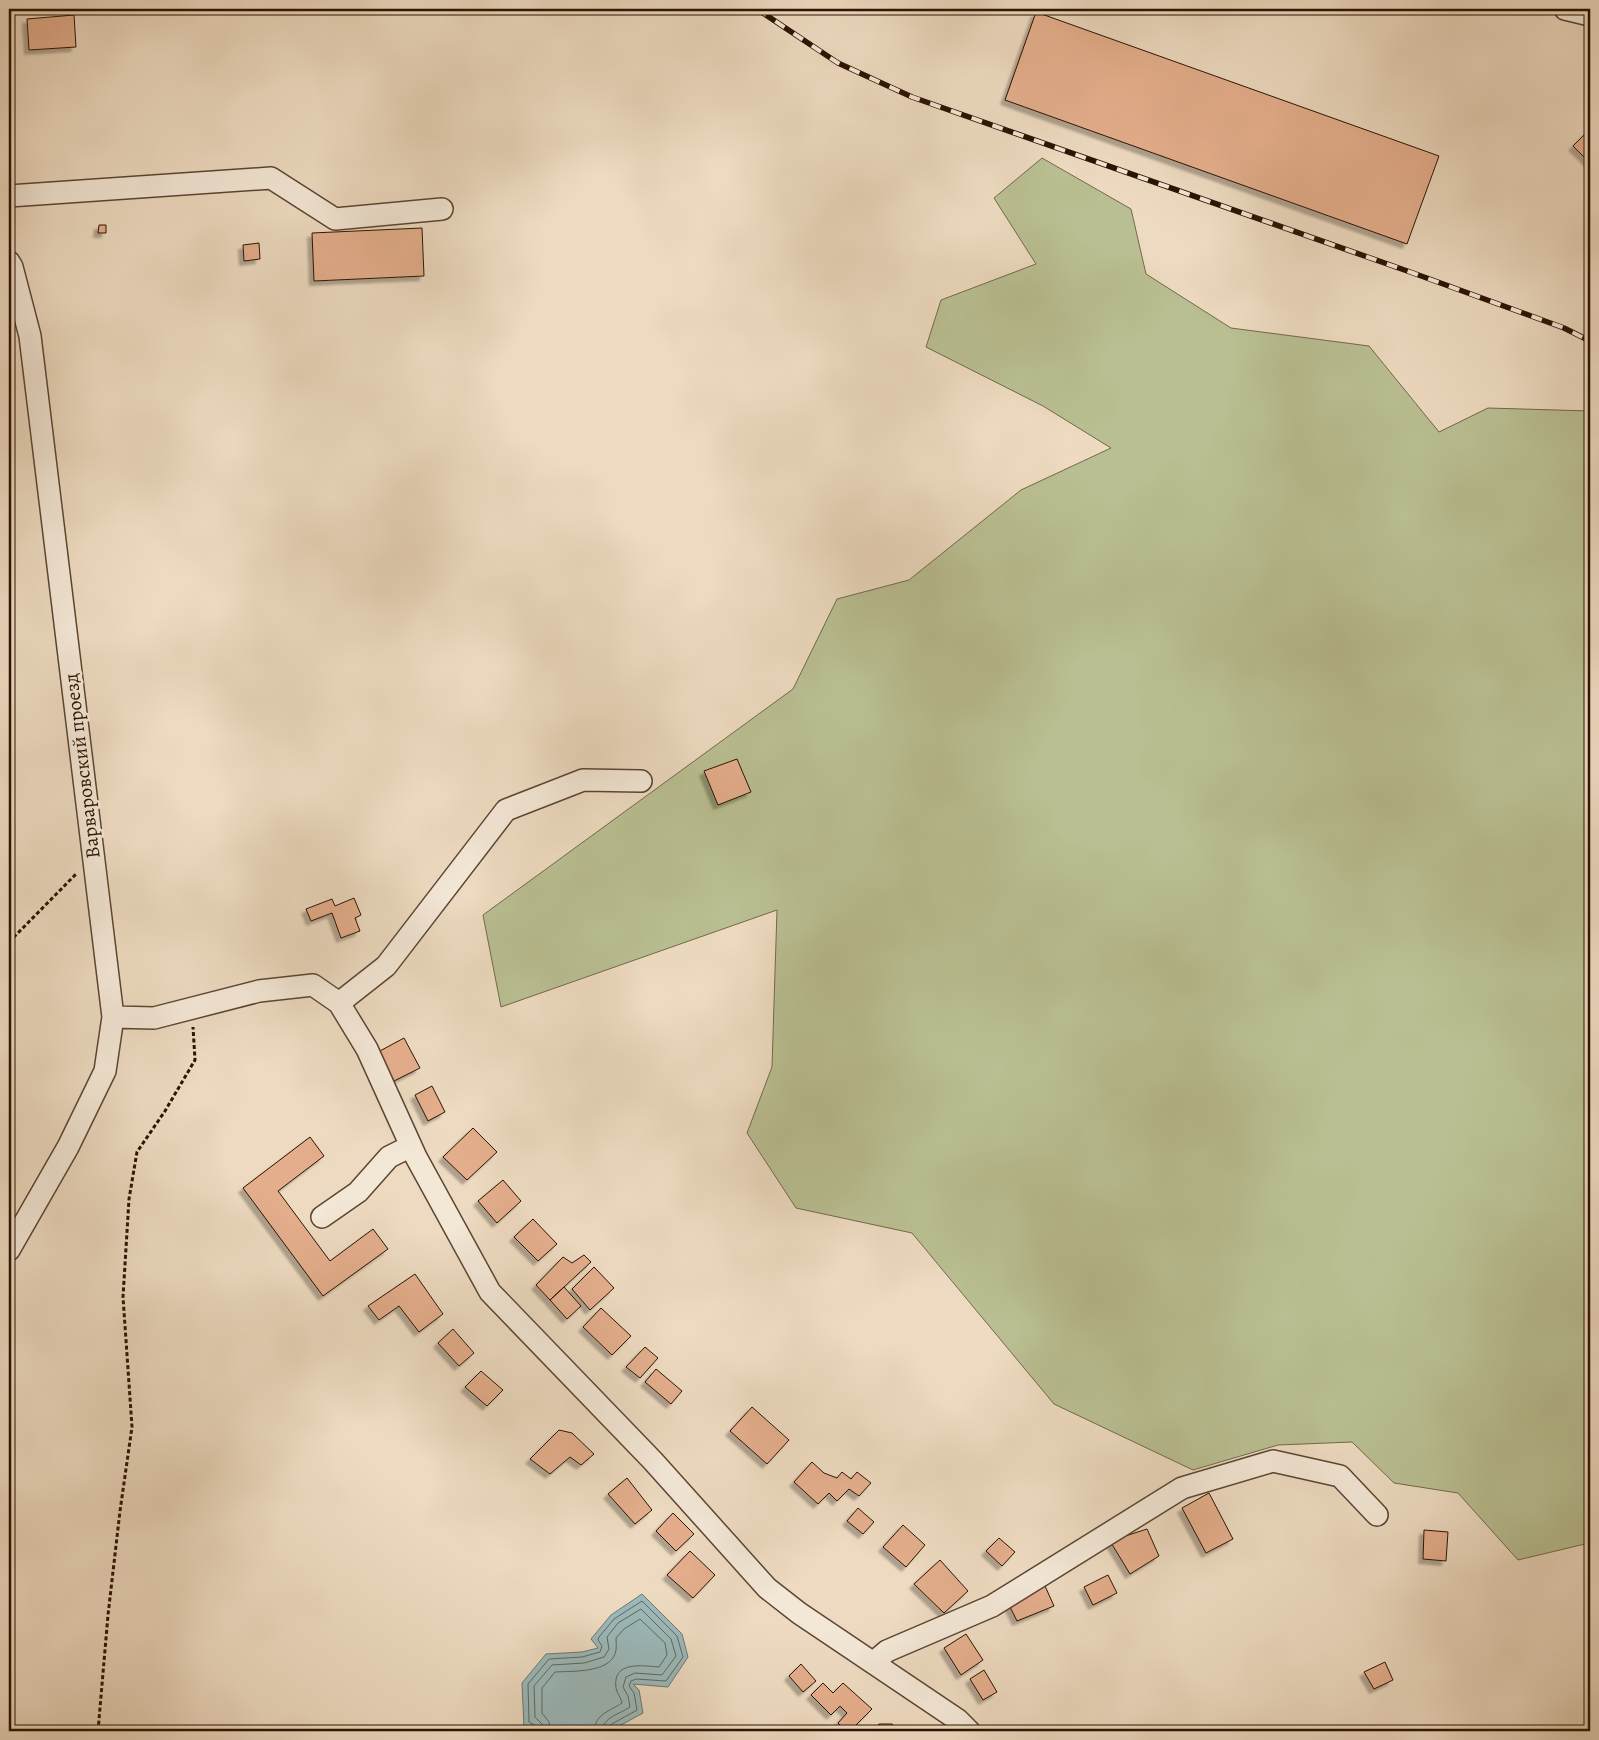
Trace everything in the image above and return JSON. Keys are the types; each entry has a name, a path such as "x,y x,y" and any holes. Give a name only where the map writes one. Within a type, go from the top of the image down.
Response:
{"street":[{"path":"1565,9 1590,15"},
{"path":"9,196 272,178 335,219 442,209"},
{"name":"Варваровский проезд","path":"9,262 12,267 30,336 112,1017 105,1071 68,1147 9,1250"},
{"path":"339,1004 386,966 506,810 583,780 641,781"},
{"path":"112,1017 154,1018 259,991 313,985 339,1004 368,1049 410,1146 490,1292 653,1461 767,1588 799,1613 958,1720 969,1731"},
{"path":"322,1218 358,1192 389,1158 410,1146"},
{"path":"874,1662 887,1651 992,1606 1182,1488 1273,1461 1340,1476 1377,1515"}],"path":[{"path":"9,942 93,856"},
{"path":"98,1731 108,1615 132,1427 123,1298 129,1198 137,1152 165,1111 195,1060 191,1009"}],"green space":[{"path":"1042,158 1131,209 1146,274 1231,328 1369,346 1439,432 1488,408 1590,411 1590,1557 1585,1544 1518,1560 1458,1493 1394,1483 1352,1442 1278,1445 1193,1470 1054,1404 912,1233 796,1208 747,1133 772,1067 777,910 501,1007 483,915 793,689 837,599 909,580 1021,490 1111,448 1043,406 926,347 941,300 1036,264 994,198"}],"water":[{"path":"642,1594 682,1634 688,1657 668,1687 633,1684 639,1690 643,1713 610,1731 543,1731 524,1727 522,1683 546,1654 582,1652 598,1648 591,1639 611,1615"}],"building":[{"path":"1036,12 1439,156 1407,244 1005,100"},
{"path":"74,15 76,47 29,50 27,19"},
{"path":"1590,129 1590,163 1573,146"},
{"path":"99,225 106,225 106,233 98,233"},
{"path":"422,228 424,276 314,281 312,233"},
{"path":"259,243 260,259 244,261 243,245"},
{"path":"737,759 751,792 718,805 704,771"},
{"path":"354,898 361,915 355,918 360,931 341,938 332,913 311,921 306,909 332,899 335,906"},
{"path":"404,1038 420,1068 394,1081 378,1052"},
{"path":"432,1086 445,1112 428,1121 415,1095"},
{"path":"473,1128 497,1152 467,1180 443,1157"},
{"path":"310,1137 324,1156 278,1191 330,1261 373,1229 388,1249 323,1296 243,1188"},
{"path":"503,1180 521,1201 497,1223 478,1201"},
{"path":"533,1219 557,1244 538,1261 514,1237"},
{"path":"584,1255 591,1262 550,1300 536,1285 563,1257 572,1263"},
{"path":"594,1267 614,1288 590,1310 572,1289"},
{"path":"415,1274 443,1314 419,1332 399,1306 379,1320 368,1306"},
{"path":"564,1287 581,1306 567,1319 550,1300"},
{"path":"601,1308 631,1336 612,1355 583,1327"},
{"path":"453,1329 474,1353 459,1366 438,1343"},
{"path":"645,1347 658,1358 640,1378 626,1367"},
{"path":"656,1369 682,1391 671,1404 645,1382"},
{"path":"481,1371 503,1390 487,1406 465,1387"},
{"path":"752,1407 789,1440 767,1464 730,1431"},
{"path":"559,1430 572,1433 594,1454 581,1465 570,1457 550,1474 530,1459"},
{"path":"812,1462 824,1473 837,1478 842,1472 851,1479 857,1472 871,1483 859,1496 849,1489 837,1501 829,1493 818,1504 794,1482"},
{"path":"627,1478 652,1510 635,1524 608,1494"},
{"path":"1209,1493 1233,1539 1206,1553 1182,1508"},
{"path":"858,1508 874,1522 863,1534 847,1521"},
{"path":"673,1513 694,1534 676,1551 656,1531"},
{"path":"903,1525 925,1545 906,1567 883,1547"},
{"path":"1147,1529 1159,1556 1130,1574 1110,1541"},
{"path":"1424,1530 1448,1532 1446,1561 1423,1559"},
{"path":"999,1538 1015,1552 1002,1566 986,1551"},
{"path":"690,1551 715,1575 693,1598 667,1575"},
{"path":"940,1560 968,1591 944,1613 914,1584"},
{"path":"1108,1575 1117,1593 1093,1605 1084,1587"},
{"path":"1045,1586 1054,1606 1017,1621 1009,1605"},
{"path":"966,1634 983,1660 961,1675 944,1648"},
{"path":"1385,1662 1393,1680 1374,1689 1364,1672"},
{"path":"801,1664 816,1681 803,1692 789,1676"},
{"path":"984,1670 997,1692 983,1700 970,1679"},
{"path":"823,1683 833,1693 843,1683 872,1709 850,1731 846,1731 838,1723 847,1713 840,1706 831,1715 811,1695"},
{"path":"879,1724 892,1724 900,1731 872,1731"}],"railway":[{"path":"757,9 838,63 912,97 1413,273 1564,328 1590,341"}]}
